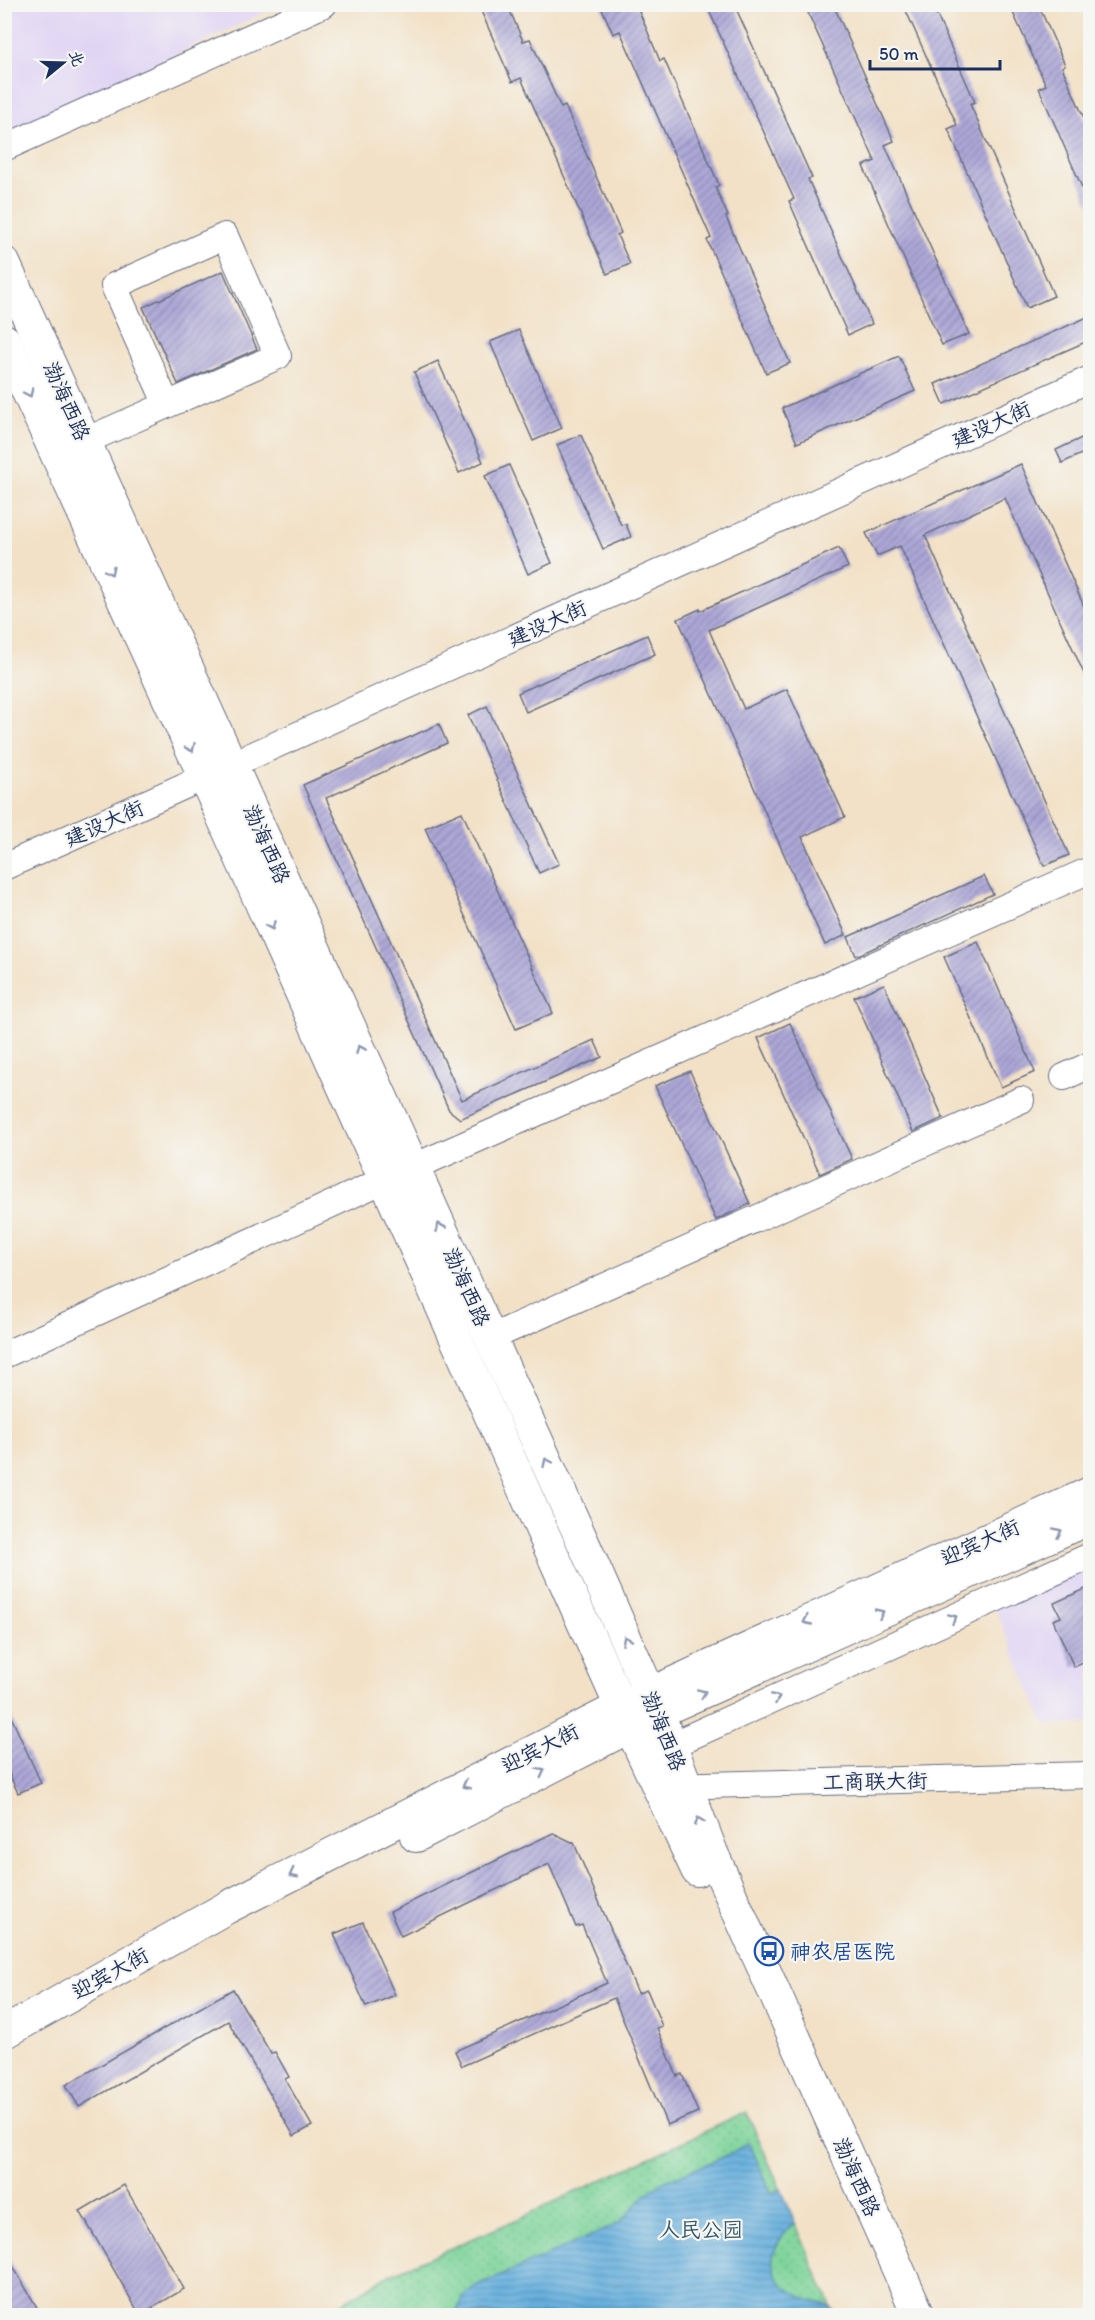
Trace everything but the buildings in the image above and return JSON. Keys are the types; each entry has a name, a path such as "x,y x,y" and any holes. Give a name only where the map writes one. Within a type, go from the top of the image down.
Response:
{"main road":[{"name":"渤海西路","path":"4,263 85,441 384,1180 626,1717 658,1751"},
{"name":"渤海西路","path":"4,340 414,1168 654,1703 658,1751 899,2316"},
{"name":"迎宾大街","path":"4,2033 226,1908 1090,1493"},
{"name":"迎宾大街","path":"654,1703 1090,1518"},
{"name":"迎宾大街","path":"4,2051 109,1992 626,1717"},
{"name":"渤海西路","path":"673,1786 712,1853 919,2316"}],"street":[{"path":"4,148 324,4"},
{"path":"85,441 167,405 278,356 225,236 114,286 167,405"},
{"name":"建设大街","path":"4,867 1090,379"},
{"path":"4,1354 384,1180 1090,870"},
{"path":"1064,1077 1090,1065"},
{"path":"490,1338 1021,1100"},
{"path":"658,1751 1090,1556"},
{"name":"工商联大街","path":"673,1786 1090,1775"}],"shaded area":[{"path":"5,4 281,4 281,5 5,134"},
{"path":"1090,1551 1090,1724 1045,1724 989,1595"}],"green space":[{"name":"人民公园","path":"747,2112 835,2315 320,2316 391,2274 518,2219"}],"water":[{"name":"人民公园","path":"749,2142 771,2193 781,2189 795,2223 781,2238 774,2252 773,2265 776,2276 784,2286 796,2294 829,2305 833,2315 455,2315 465,2295 473,2288 620,2223 648,2192 659,2184 730,2154"}],"place":[{"name":"神农居医院","path":"769,1951"}]}
